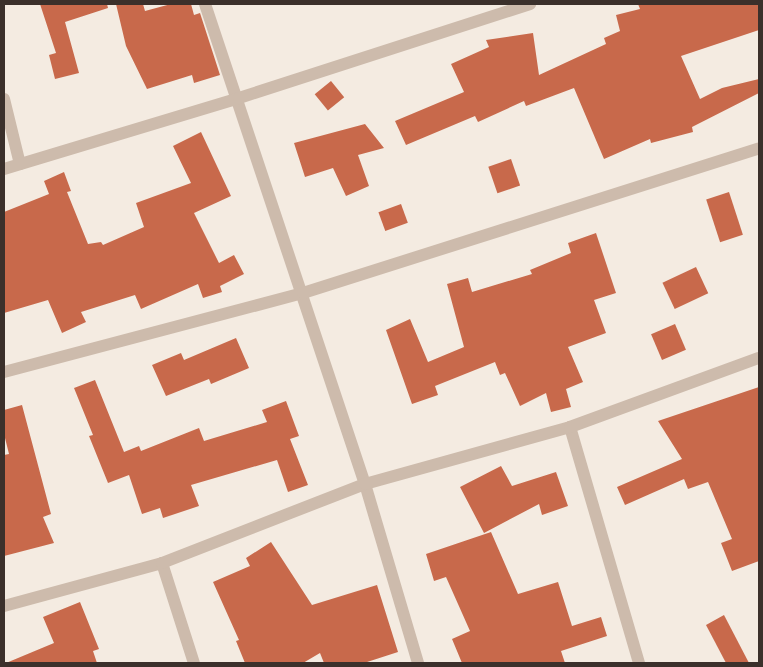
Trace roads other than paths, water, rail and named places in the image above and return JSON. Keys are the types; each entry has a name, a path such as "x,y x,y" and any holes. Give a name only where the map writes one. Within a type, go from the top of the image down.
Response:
{"street":[{"path":"205,4 239,98 365,484 418,663"},
{"path":"4,169 239,98 530,4"},
{"path":"4,99 20,164"},
{"path":"4,372 302,293 759,148"},
{"path":"4,606 162,563 365,484 570,427 759,358"},
{"path":"570,427 639,663"},
{"path":"162,563 194,663"}]}
